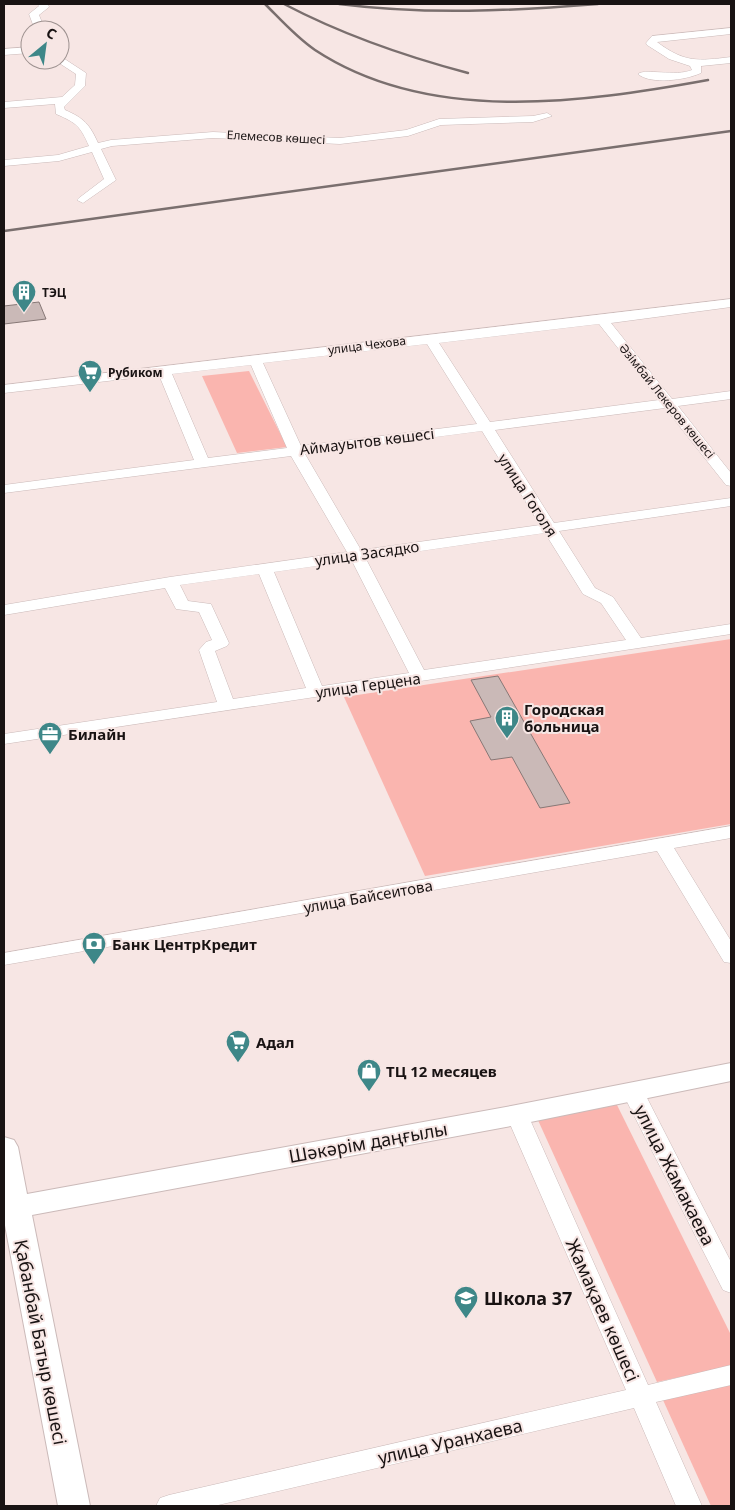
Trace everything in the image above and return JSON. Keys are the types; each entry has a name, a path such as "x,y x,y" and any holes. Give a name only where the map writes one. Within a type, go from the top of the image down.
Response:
{"main road":[{"name":"Шәкәрім даңғылы","path":"9,1208 517,1115 731,1072"},
{"name":"Қабанбай Батыр көшесі","path":"4,1147 9,1208 74,1506"}],"street":[{"path":"36,20 34,14 44,7 43,4"},
{"path":"731,31 652,40 652,44 671,58 695,64 731,60"},
{"path":"4,52 20,51"},
{"path":"643,74 664,77 682,76 697,71 695,64"},
{"path":"70,66 81,74 80,86 59,106 60,112 77,119 85,126 110,180 83,200"},
{"path":"4,105 64,100"},
{"name":"Елемесов көшесі","path":"4,163 59,158 111,143 213,135 340,141 408,134 448,121 533,119 547,116"},
{"name":"улица Чехова","path":"4,389 430,338 602,320 731,303"},
{"name":"Әзімбай Лекеров көшесі","path":"602,320 731,482"},
{"name":"улица Гоголя","path":"430,338 484,428 549,527 588,591 608,600 636,642"},
{"path":"255,359 295,450 356,554 419,677"},
{"path":"164,370 202,462"},
{"name":"Аймауытов көшесі","path":"4,489 731,395"},
{"name":"улица Засядко","path":"4,610 170,582 356,554 731,502"},
{"path":"265,569 316,692"},
{"path":"170,582 182,606 205,607 221,643 212,645 207,650 227,706"},
{"name":"улица Герцена","path":"4,740 731,629"},
{"name":"улица Байсеитова","path":"4,959 731,832"},
{"path":"663,845 731,957"},
{"name":"улица Жамакаева","path":"633,1092 731,1284"},
{"name":"Жамақаев көшесі","path":"517,1115 689,1506"},
{"name":"улица Уранхаева","path":"169,1506 731,1375"}],"shaded area":[{"path":"249,371 287,447 237,453 202,376"},
{"path":"731,639 731,824 425,876 344,697"},
{"path":"616,1103 731,1335 731,1366 657,1382 537,1118"},
{"path":"731,1385 731,1506 711,1506 663,1400"}],"building":[{"name":"ТЭЦ","path":"39,302 46,319 4,324 4,306"},
{"name":"Городская больница","path":"498,676 570,803 540,808 512,757 491,760 470,721 491,717 471,680"}],"railway":[{"path":"265,4 308,45 359,74 407,90 456,99 507,102 558,100 609,96 708,80"},
{"path":"284,4 374,44 468,73"},
{"path":"339,4 436,11 598,4"},
{"path":"4,231 731,131"}],"place":[{"name":"ТЭЦ","path":"24,313"},
{"name":"Рубиком","path":"90,393"},
{"name":"Городская больница","path":"507,739"},
{"name":"Билайн","path":"50,755"},
{"name":"Банк ЦентрКредит","path":"94,965"},
{"name":"Адал","path":"238,1063"},
{"name":"ТЦ 12 месяцев","path":"369,1092"},
{"name":"Школа 37","path":"466,1319"}]}
